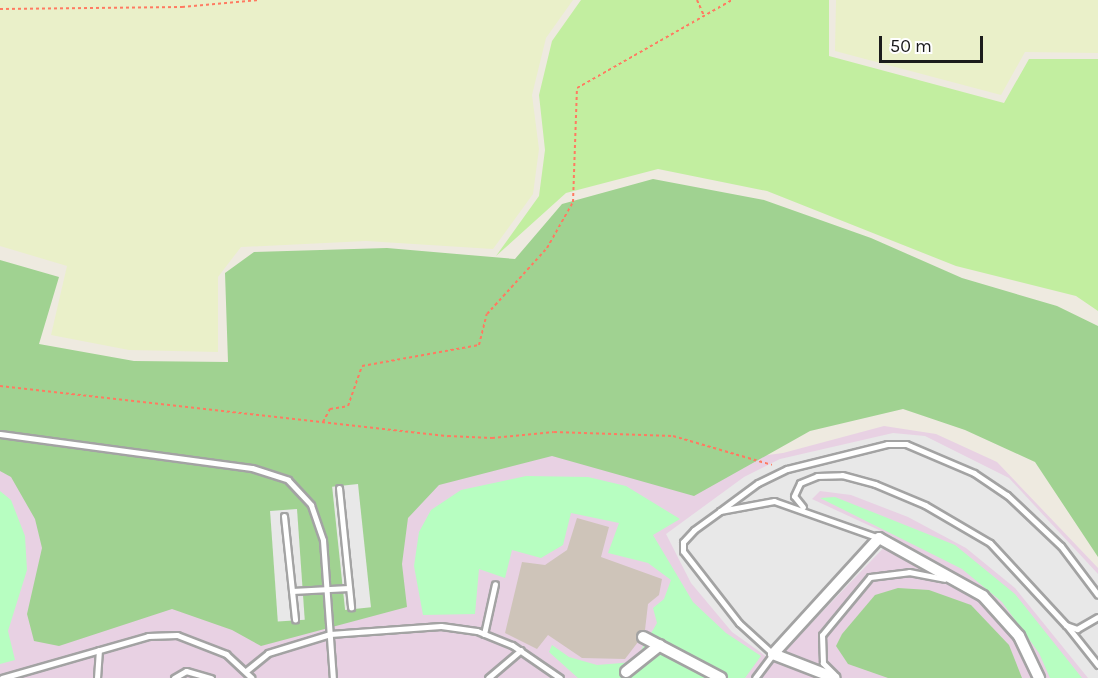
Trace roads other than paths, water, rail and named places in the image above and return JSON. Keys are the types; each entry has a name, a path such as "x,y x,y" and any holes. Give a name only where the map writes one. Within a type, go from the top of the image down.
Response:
{"street":[{"path":"773,654 879,538 974,590 1019,636 1039,678"},
{"path":"643,637 721,678"},
{"path":"626,675 660,645"},
{"path":"773,654 812,678"},
{"path":"773,654 836,678"},
{"path":"625,659 626,675"}],"lane":[{"path":"0,434 272,472 302,491 311,505 323,540 333,678"},
{"path":"756,678 773,654 740,623 683,551 683,542 694,530 758,483 787,470 887,444 906,444 934,454 1007,495 1061,546 1098,595"},
{"path":"804,508 794,496 800,483 817,476 842,475 875,484 925,505 990,543 1066,625 1098,665"},
{"path":"339,488 351,607"},
{"path":"720,511 762,501 804,508 879,538"},
{"path":"284,516 295,619"},
{"path":"836,678 823,663 822,636 870,577 909,572 974,590"},
{"path":"484,634 495,584"},
{"path":"292,591 349,588"},
{"path":"1066,625 1077,629 1098,617"},
{"path":"246,671 268,653 330,634 441,626 484,634 521,650 560,678"},
{"path":"2,678 148,636 177,635 226,654 252,678"},
{"path":"97,678 99,650"},
{"path":"488,678 521,650"},
{"path":"174,678 186,671 211,678"}]}
